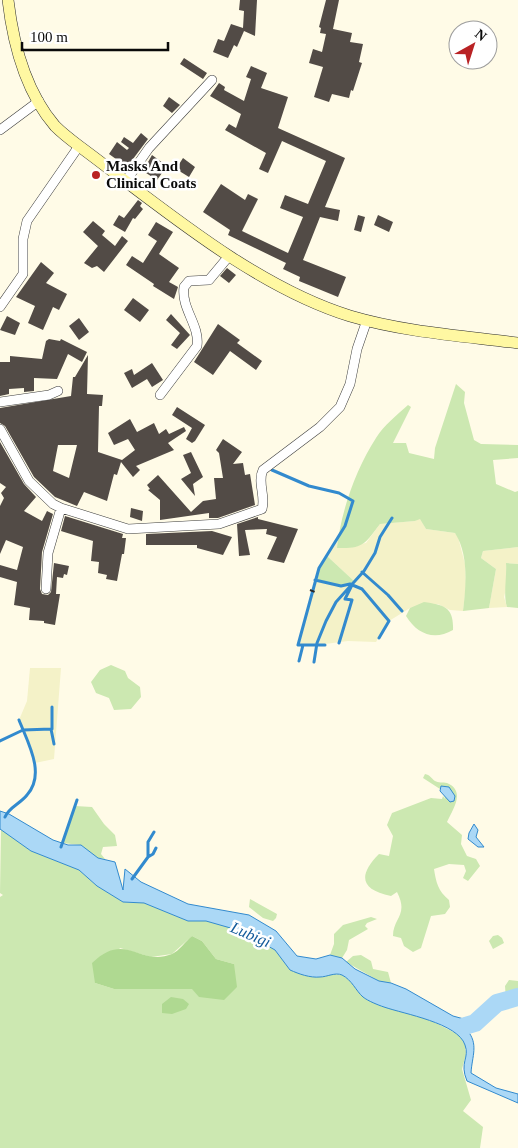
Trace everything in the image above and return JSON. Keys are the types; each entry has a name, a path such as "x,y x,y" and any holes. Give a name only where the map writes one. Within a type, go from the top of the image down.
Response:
{"street":[{"path":"8,0 16,47 24,71 39,101 56,126 79,146 229,256 293,292 329,308 367,320 444,334 518,343"},
{"path":"126,181 149,148 212,80"},
{"path":"0,130 39,101"},
{"path":"0,307 23,274 23,239 27,221 79,146"},
{"path":"160,395 197,346 198,337 184,301 184,287 189,281 209,280 229,256"},
{"path":"0,429 29,481 44,496 61,508 128,529 219,524 262,509 264,495 261,481 263,470 320,427 340,407 350,384 357,349 367,320"},
{"path":"0,402 49,395 58,391"},
{"path":"46,589 47,559 61,508"}],"path":[{"path":"310,590 315,592"}],"shaded area":[{"path":"420,518 426,529 455,533 458,537 465,564 466,586 463,611 450,610 438,604 410,608 389,621 376,642 348,641 310,646 298,645 315,580 341,586 354,581 327,556 338,537 338,548 366,543 380,524 415,521"},
{"path":"518,547 518,564 506,563 507,585 504,597 507,607 489,608 496,569 481,558 483,551"},
{"path":"30,668 61,668 54,759 35,763 19,720 27,701"}],"green space":[{"path":"456,384 465,392 464,403 474,440 481,444 518,445 518,458 493,460 496,484 515,492 518,491 518,547 483,551 481,558 496,569 489,608 463,611 465,571 463,551 455,533 426,529 420,519 380,524 363,544 337,548 346,505 356,477 379,433 408,405 411,407 393,443 406,443 409,453 434,459 435,448"},
{"path":"327,556 354,581 340,586 315,580 319,568"},
{"path":"506,563 518,564 518,608 507,607 505,597"},
{"path":"424,602 446,608 452,616 453,630 433,635 427,634 415,627 406,616 410,608"},
{"path":"111,665 125,671 128,678 140,687 141,697 131,709 114,710 109,698 96,693 91,682 100,670"},
{"path":"425,774 436,782 447,783 453,786 456,791 455,806 447,822 462,835 461,844 467,856 476,859 480,866 468,881 463,878 466,871 464,865 449,864 434,869 438,886 449,900 450,907 445,914 431,916 421,948 413,952 404,946 401,938 393,936 401,911 397,892 391,896 373,890 368,886 365,875 379,854 389,856 393,836 387,825 392,813 431,798 442,799 443,796 445,799 442,786 440,789 423,778"},
{"path":"75,806 92,807 104,824 115,835 117,846 103,847 101,854 105,859 97,858 81,845 62,843"},
{"path":"1,829 31,851 79,870 97,886 123,902 144,903 188,921 206,921 241,930 275,950 290,970 319,977 334,974 343,975 358,988 364,998 385,1007 404,1011 434,1022 459,1035 465,1045 466,1054 462,1069 471,1100 463,1111 483,1127 480,1148 0,1148 0,897 3,895 0,893","holes":["192,936 202,941 216,959 234,964 192,989 114,989 95,983 120,948 151,957 172,954"]},
{"path":"250,899 277,914 276,918 273,921 263,918 249,907"},
{"path":"371,917 377,919 367,923 365,926 368,929 349,940 347,950 342,958 330,955 334,944 334,934 343,925"},
{"path":"498,935 504,943 493,949 489,941 493,936"},
{"path":"192,936 202,941 216,959 234,964 237,987 224,1000 199,997 192,989 114,989 95,983 92,963 104,954 124,949 160,957 175,953"},
{"path":"361,955 371,961 373,969 388,972 391,983 379,981 346,962 353,956"},
{"path":"509,980 518,981 518,997 506,1000 505,986"},
{"path":"171,997 183,999 189,1004 186,1009 172,1014 162,1013 162,1004"}],"water":[{"path":"441,786 449,787 455,796 454,801 450,802 440,791"},
{"path":"0,811 9,814 53,840 68,845 81,845 98,858 115,862 123,890 125,869 141,882 188,904 249,915 276,931 297,956 316,959 330,955 342,958 355,969 379,981 406,989 453,1016 464,1019 477,1014 484,1015 483,1023 467,1030 471,1035 474,1045 471,1073 496,1088 518,1094 518,1103 467,1081 464,1069 465,1045 460,1037 442,1025 370,1001 363,997 349,980 342,975 312,977 290,970 275,950 241,931 206,921 188,921 144,903 123,902 97,886 79,870 31,851 0,829"},
{"path":"474,824 478,830 476,837 484,847 478,847 468,839"}],"building":[{"path":"240,0 257,0 255,36 244,31 237,47 234,45 228,58 213,52 218,39 224,41 231,24 243,28 244,11 239,10"},
{"path":"326,0 339,0 333,29 352,33 350,42 363,44 359,62 362,63 349,98 332,94 329,102 314,97 323,67 309,63 313,49 322,52 326,34 320,33 321,28 319,27"},
{"path":"184,58 207,73 203,79 180,64"},
{"path":"251,66 267,73 261,88 288,97 278,128 345,158 325,207 340,210 338,221 320,217 303,260 346,277 338,297 299,281 300,277 283,269 286,263 228,235 230,230 203,212 221,184 245,200 248,194 258,199 242,231 288,253 303,217 280,208 285,195 308,204 326,161 282,141 268,173 259,169 266,153 225,130 229,124 236,128 241,114 210,96 219,83 225,87 224,90 244,101 251,79 246,77"},
{"path":"169,97 180,105 172,113 163,106"},
{"path":"141,133 148,139 127,167 109,154 117,142 127,150 129,148 121,142 124,137 133,143"},
{"path":"152,155 167,166 157,180 143,171"},
{"path":"183,158 195,167 189,177 176,169"},
{"path":"138,200 142,203 140,206 143,209 135,219 133,218 125,232 113,225 119,215 124,218"},
{"path":"358,215 365,217 361,232 354,230"},
{"path":"378,215 393,222 389,232 374,225"},
{"path":"93,221 105,231 102,235 115,246 122,236 128,241 104,272 97,266 92,268 84,263 98,246 83,232"},
{"path":"156,222 173,232 159,254 179,268 169,282 178,287 174,299 153,286 154,284 126,265 132,256 143,263 157,241 148,235"},
{"path":"41,262 54,273 46,283 67,294 59,310 53,307 43,330 28,323 35,306 16,297"},
{"path":"227,268 236,275 229,283 220,276"},
{"path":"133,298 149,310 140,322 124,310"},
{"path":"171,314 190,335 177,349 171,345 180,333 166,320"},
{"path":"7,316 20,323 15,335 0,330"},
{"path":"79,318 89,332 79,340 69,326"},
{"path":"218,324 240,340 237,343 262,361 256,370 230,351 213,375 194,362"},
{"path":"49,339 60,341 61,339 87,352 82,362 68,354 57,379 34,378 34,391 24,392 24,388 9,389 9,394 0,396 0,362 10,362 10,356 42,359 46,341"},
{"path":"88,355 87,394 103,395 102,406 99,406 98,452 122,460 135,450 128,439 114,445 108,433 130,419 137,432 154,423 159,434 166,429 169,434 184,427 186,431 168,443 174,450 136,466 140,470 133,477 121,462 117,475 114,474 107,501 84,492 77,506 55,497 34,477 5,426 0,423 0,408 71,396 73,377 75,377","holes":["58,445 77,445 69,478 53,471"]},
{"path":"152,363 163,380 152,387 147,379 132,388 124,373 132,369 134,375"},
{"path":"177,407 205,425 192,443 186,439 192,428 172,415"},
{"path":"223,439 242,452 233,464 243,463 245,475 250,474 255,505 218,518 209,518 209,513 160,520 160,500 148,490 150,489 147,485 158,475 191,512 203,501 216,499 214,478 223,478 219,453 216,450"},
{"path":"0,442 24,484 36,497 24,511 42,521 47,511 53,514 42,552 40,589 42,594 48,595 51,592 54,563 69,566 67,575 64,574 63,578 57,577 56,594 60,594 55,625 44,623 44,621 29,620 30,608 14,605 17,582 0,577 0,565 17,570 23,547 6,540 0,554 0,506 4,498 1,493 6,487 0,483"},
{"path":"191,452 203,477 193,484 195,496 181,479 191,473 183,455"},
{"path":"131,508 143,511 142,521 130,517"},
{"path":"65,516 123,534 122,538 126,538 124,554 122,554 117,581 106,579 107,575 98,573 99,562 91,561 93,541 61,531"},
{"path":"258,517 258,519 298,529 284,563 267,559 277,537 266,534 267,529 245,530 250,555 239,556 237,524"},
{"path":"212,531 232,537 223,555 197,548 197,545 146,545 146,534"}],"waterway":[{"path":"272,470 309,486 339,493 353,501 345,526 319,568 298,645 325,645"},
{"path":"314,662 317,643 336,602 364,571 375,553 380,537 392,518"},
{"path":"362,572 388,595 402,611"},
{"path":"315,580 341,586 350,584 362,589 389,621 379,638"},
{"path":"339,643 352,600 345,599 352,585"},
{"path":"299,661 303,645"},
{"path":"52,707 52,729"},
{"path":"5,817 27,795 35,778 34,758 19,720"},
{"path":"0,741 23,730 51,729 54,744"},
{"path":"61,847 77,800"},
{"path":"132,879 148,857 148,842 154,832"},
{"path":"148,857 153,854 156,848"},
{"name":"Lubigi","path":"465,1026 475,1023 497,1003 518,997"}],"place":[{"name":"Masks And Clinical Coats","path":"96,175"}]}
